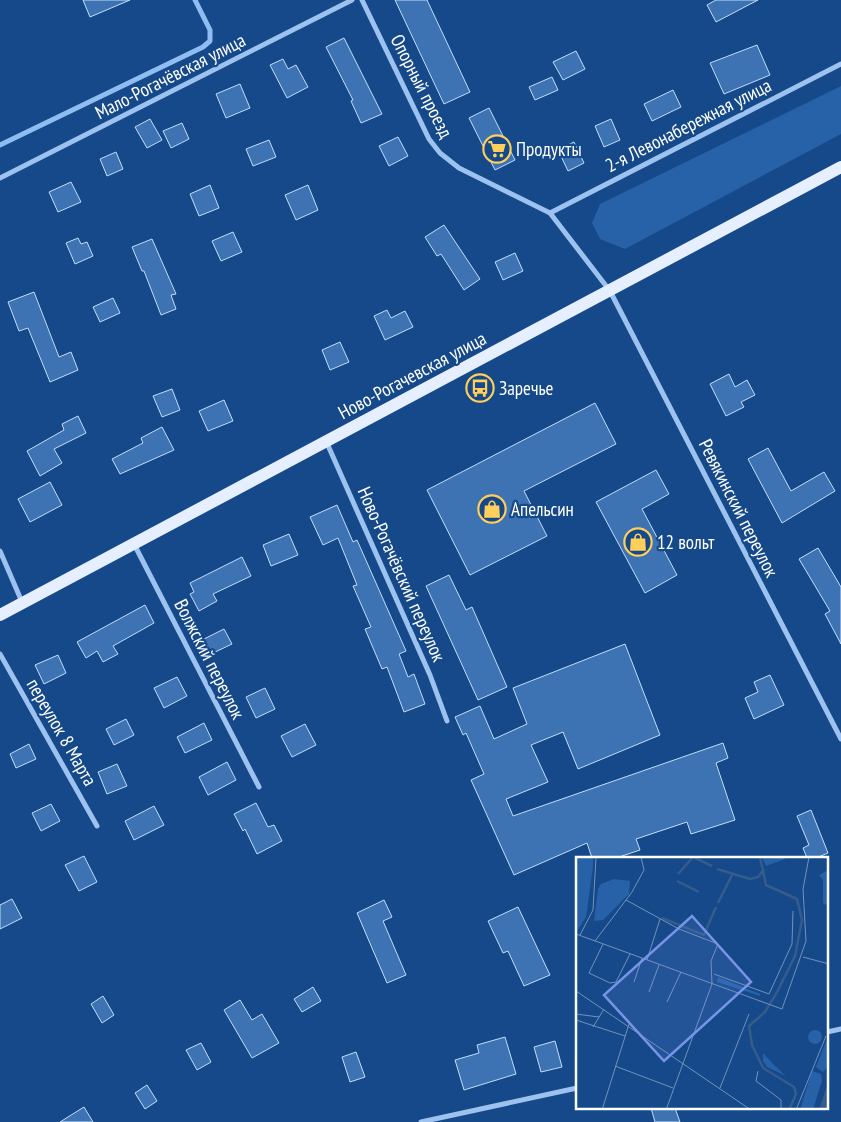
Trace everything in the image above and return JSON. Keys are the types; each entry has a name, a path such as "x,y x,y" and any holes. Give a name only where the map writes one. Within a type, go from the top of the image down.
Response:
{"main road":[{"name":"Ново-Рогачевская улица","path":"0,615 841,167"}],"street":[{"name":"Мало-Рогачёвская улица","path":"0,178 352,0"},
{"name":"Опорный проезд","path":"362,0 429,139 440,153 459,168 550,213"},
{"name":"2-я Левонабережная улица","path":"550,213 841,64"},
{"name":"Ревякинский переулок","path":"550,213 610,291 841,739"},
{"name":"Ново-Рогачёвский переулок","path":"326,441 430,674 447,721"},
{"name":"Волжский переулок","path":"134,544 259,787"},
{"path":"0,551 23,602"},
{"name":"переулок 8 Марта","path":"0,654 97,826"},
{"path":"828,1032 841,1029"},
{"path":"422,1122 576,1088"}],"shaded area":[{"path":"841,86 841,134 625,249 600,239 592,223 600,204"}],"building":[{"path":"83,0 130,0 90,17"},
{"path":"395,0 427,0 470,92 444,104"},
{"path":"716,0 758,0 716,22 707,5"},
{"path":"344,38 382,114 361,123 351,101 353,100 326,47"},
{"path":"757,45 770,75 724,94 710,63"},
{"path":"576,51 585,69 563,80 553,62"},
{"path":"283,59 288,69 296,65 308,87 287,98 270,65"},
{"path":"552,77 558,90 535,100 529,87"},
{"path":"240,84 250,108 226,118 216,94"},
{"path":"673,90 681,107 652,121 644,104"},
{"path":"489,108 515,160 495,170 469,118"},
{"path":"150,119 162,140 147,148 135,127"},
{"path":"611,119 620,140 604,147 595,126"},
{"path":"182,123 189,139 171,148 163,131"},
{"path":"398,137 408,156 389,166 379,146"},
{"path":"269,140 276,157 253,166 246,149"},
{"path":"574,142 584,163 568,171 558,150"},
{"path":"116,152 123,169 107,176 100,159"},
{"path":"71,182 81,202 58,212 49,192"},
{"path":"210,185 219,208 199,216 190,194"},
{"path":"308,185 318,210 296,220 285,195"},
{"path":"444,225 480,279 464,290 441,254 437,256 425,237"},
{"path":"233,232 242,252 221,261 212,241"},
{"path":"78,238 81,244 87,242 93,256 75,264 66,243"},
{"path":"152,239 176,294 171,295 176,309 161,315 144,271 142,271 132,247"},
{"path":"515,253 523,271 503,280 495,262"},
{"path":"34,292 59,357 71,352 78,370 50,382 28,328 19,331 8,302"},
{"path":"113,298 120,313 100,322 93,307"},
{"path":"387,310 391,318 405,311 413,327 385,340 374,316"},
{"path":"340,342 349,362 330,370 322,350"},
{"path":"729,374 735,387 747,380 755,395 741,402 744,407 726,416 710,384"},
{"path":"172,389 180,410 162,417 153,396"},
{"path":"224,400 233,421 208,431 199,411"},
{"path":"595,403 616,444 524,491 547,536 470,575 427,490"},
{"path":"78,416 86,433 54,449 62,463 40,476 27,451 64,430 62,424"},
{"path":"162,427 174,450 120,474 112,459 143,443 141,438"},
{"path":"768,448 791,491 824,472 835,491 782,523 748,459"},
{"name":"12 вольт","path":"656,470 669,494 642,509 677,575 645,593 596,502"},
{"path":"50,482 62,505 30,522 18,499"},
{"path":"337,505 353,542 357,540 406,651 399,654 408,677 414,674 425,704 404,712 387,667 382,669 365,629 371,627 353,586 357,585 338,538 323,545 310,517"},
{"path":"289,534 298,555 271,566 263,545"},
{"path":"818,548 841,587 841,644 825,614 830,611 799,559"},
{"path":"242,557 251,576 213,594 217,601 199,611 190,594 194,592 190,583"},
{"path":"449,575 466,610 472,607 507,687 478,700 426,586"},
{"path":"145,605 154,623 113,646 118,654 103,662 97,651 86,658 77,642"},
{"path":"224,629 232,644 211,654 204,639"},
{"path":"625,644 660,735 578,769 563,732 531,745 548,782 506,799 513,816 723,743 728,758 716,763 735,820 691,834 687,822 636,839 640,850 619,857 592,857 587,843 514,875 471,780 484,774 466,733 463,735 455,717 480,706 494,739 527,724 513,688"},
{"path":"58,655 66,673 44,684 35,665"},
{"path":"770,675 784,705 754,719 745,698 758,692 754,682"},
{"path":"177,677 187,696 164,708 154,688"},
{"path":"265,688 275,709 256,718 246,697"},
{"path":"126,719 134,735 114,745 106,729"},
{"path":"204,723 212,740 185,753 177,737"},
{"path":"305,724 316,745 292,757 281,736"},
{"path":"29,744 36,759 16,768 10,754"},
{"path":"227,762 236,780 208,795 199,777"},
{"path":"117,764 127,786 107,794 98,772"},
{"path":"256,803 268,827 274,825 282,841 257,854 245,829 243,831 234,814"},
{"path":"51,804 60,821 41,831 32,813"},
{"path":"154,806 164,825 134,840 125,821"},
{"path":"811,810 828,853 818,857 807,857 803,848 809,845 797,816"},
{"path":"84,856 97,882 79,891 65,865"},
{"path":"12,899 22,918 0,929 0,905"},
{"path":"384,900 392,917 383,921 406,975 387,983 357,913"},
{"path":"518,907 550,975 524,986 508,951 503,953 488,921"},
{"path":"313,987 321,1001 302,1012 294,999"},
{"path":"103,996 114,1015 102,1023 91,1004"},
{"path":"240,1000 252,1020 262,1014 279,1043 252,1058 224,1010"},
{"path":"505,1037 516,1074 464,1090 455,1060 479,1053 477,1045"},
{"path":"555,1041 562,1067 541,1072 534,1047"},
{"path":"201,1043 211,1062 197,1070 186,1050"},
{"path":"356,1052 365,1077 350,1082 342,1057"},
{"path":"147,1085 157,1101 145,1109 135,1093"},
{"path":"84,1107 93,1122 60,1122"},
{"path":"652,1110 676,1110 680,1122 655,1122"}],"waterway":[{"path":"0,145 203,47 210,41 210,30 195,0"}],"place":[{"name":"Продукты","path":"497,149"},
{"name":"Заречье","path":"480,388"},
{"name":"Апельсин","path":"492,509"},
{"name":"12 вольт","path":"638,542"}]}
